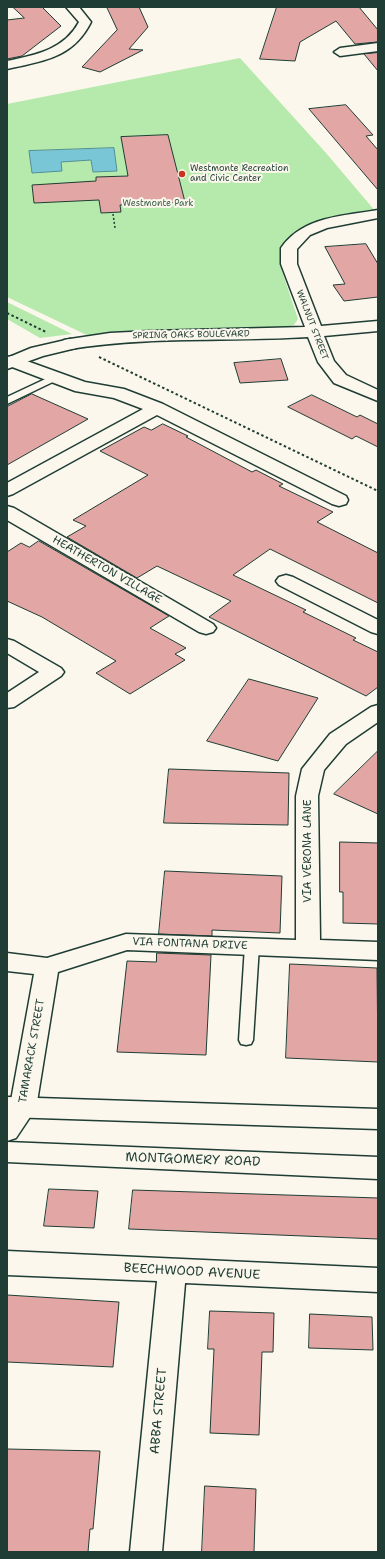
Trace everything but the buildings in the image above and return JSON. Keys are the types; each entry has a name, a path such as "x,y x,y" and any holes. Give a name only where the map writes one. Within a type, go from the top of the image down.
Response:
{"street":[{"path":"7,65 48,56 70,45 81,33 85,22 72,7"},
{"path":"340,52 378,47"},
{"name":"WALNUT STREET","path":"378,214 335,221 305,232 289,248 289,264 326,362 340,379 378,396"},
{"name":"SPRING OAKS BOULEVARD","path":"10,362 37,352 106,337 136,335 292,334 378,326"},
{"path":"10,362 81,387 118,393 157,408 339,500"},
{"path":"7,490 157,408"},
{"name":"HEATHERTON VILLAGE","path":"7,512 206,628"},
{"path":"286,581 378,628"},
{"path":"7,645 54,672 7,702"},
{"name":"VIA VERONA LANE","path":"308,948 307,796 313,770 338,739 378,712"},
{"name":"VIA FONTANA DRIVE","path":"7,962 47,967 126,942 378,951"},
{"name":"TAMARACK STREET","path":"7,1131 15,1108 47,967"},
{"path":"15,1108 378,1119"},
{"name":"MONTGOMERY ROAD","path":"7,1152 378,1168"},
{"name":"BEECHWOOD AVENUE","path":"7,1263 378,1280"},
{"name":"ABBA STREET","path":"146,1552 172,1271"}],"lane":[{"path":"7,401 56,377"},
{"path":"246,1040 252,946"}],"path":[{"path":"113,214 115,228"},
{"path":"7,313 378,490"}],"green space":[{"name":"Westmonte Park","path":"240,58 326,153 376,212 342,218 282,247 280,265 298,319 294,325 288,327 93,338 7,297 7,104"},
{"path":"7,302 72,334 40,338 7,319"}],"water":[{"path":"114,148 117,171 93,172 91,160 61,162 62,171 32,173 29,151"}],"place":[{"name":"Westmonte Recreation and Civic Center","path":"182,174"}]}
